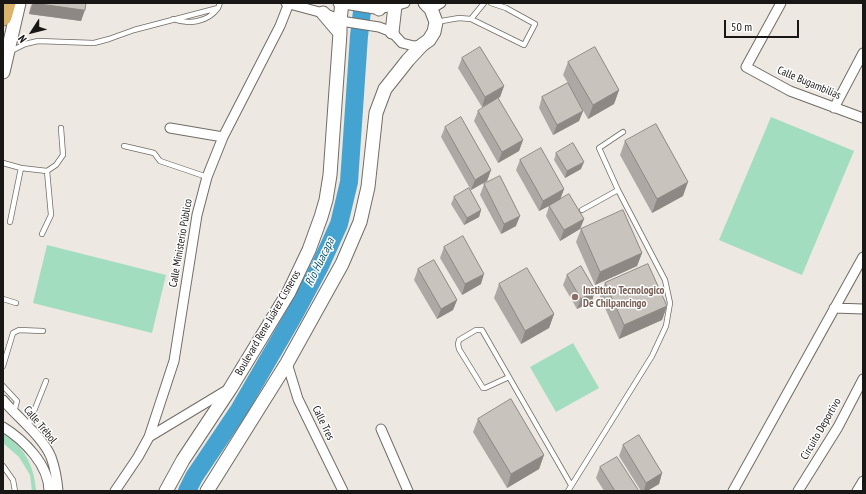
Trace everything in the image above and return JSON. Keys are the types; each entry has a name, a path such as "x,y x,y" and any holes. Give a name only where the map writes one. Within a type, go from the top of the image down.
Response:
{"main road":[{"path":"3,72 8,53 11,10 23,3"},
{"name":"Boulevard Rene Juárez Cisneros","path":"166,491 184,460 230,389 288,292 309,250 321,217 326,200 330,175 342,25 342,3"},
{"path":"392,32 400,5"},
{"path":"207,491 287,363 342,264 360,222 368,187 376,112 385,89 408,60 422,45 429,40 434,32 436,22 432,5"},
{"path":"323,13 342,25"}],"street":[{"path":"286,3 323,13"},
{"name":"Boulevard Rene Juárez Cisneros","path":"342,3 378,7 400,5"},
{"name":"Calle Bugambilias","path":"781,3 746,67 790,91 863,118"},
{"name":"Calle Ministerio Público","path":"114,491 138,457 149,437 174,361 197,215 207,177 223,137 280,26 289,4"},
{"path":"342,25 373,26 392,32 402,43 414,46 422,45"},
{"path":"834,108 863,53"},
{"path":"170,128 223,137"},
{"path":"733,491 863,257"},
{"path":"834,308 863,309"},
{"name":"Calle Tres","path":"287,363 298,399 343,491"},
{"name":"Circuito Deportivo","path":"798,491 838,427 863,379"},
{"path":"149,437 230,389"},
{"name":"Calle Trébol","path":"7,407 28,426 51,456 57,476 58,491"},
{"name":"Calle Trébol","path":"3,427 16,435 30,448 44,471 49,491"},
{"path":"381,429 408,491"},
{"path":"857,491 863,481"}],"lane":[{"path":"173,19 180,22 202,20 214,13 220,3"},
{"path":"471,19 484,3"},
{"path":"436,22 459,18 471,19 524,45 535,24 506,8 491,3"},
{"path":"8,53 25,44 38,41 94,43 134,30 218,8"},
{"path":"3,163 21,168 47,172 56,165 63,155 61,128"},
{"path":"568,491 652,356 666,326 670,303 665,280 598,148 623,132"},
{"path":"124,146 154,153 160,161 207,177"},
{"path":"10,222 21,168"},
{"path":"42,234 51,215 47,172"},
{"path":"582,210 618,190"},
{"path":"3,299 16,303"},
{"path":"3,366 13,334 19,330 43,331"},
{"path":"509,377 483,388 460,349 458,344 459,340 476,330 482,330 509,377 571,485"},
{"path":"28,426 46,381"},
{"path":"3,386 17,401 7,407"},
{"path":"3,466 13,480 15,491"}],"green space":[{"path":"771,117 854,151 802,275 719,240"},
{"path":"47,245 166,275 152,333 33,303"},
{"path":"573,343 599,388 556,412 530,367"},
{"path":"3,434 17,444 27,458 31,466 36,491 32,491 30,475 19,457 3,443"}],"building":[{"path":"33,3 86,3 85,10"},
{"path":"480,47 504,86 485,97 462,58"},
{"path":"595,47 619,90 593,105 568,62"},
{"path":"568,83 583,111 557,125 542,97"},
{"path":"498,98 523,140 502,152 478,111"},
{"path":"461,117 491,170 475,180 445,127"},
{"path":"656,124 688,182 657,199 625,141"},
{"path":"573,143 584,162 567,171 556,153"},
{"path":"541,148 564,189 543,201 520,160"},
{"path":"500,176 520,216 504,224 484,184"},
{"path":"469,188 481,210 467,218 454,197"},
{"path":"569,194 584,219 564,230 549,206"},
{"path":"623,210 642,253 600,272 581,229"},
{"path":"463,236 484,274 465,284 444,247"},
{"path":"434,260 457,300 441,309 418,269"},
{"path":"648,264 667,306 624,325 605,283"},
{"path":"581,266 595,290 581,299 567,275"},
{"path":"527,268 554,314 525,331 499,284"},
{"path":"511,399 544,455 511,474 478,419"},
{"path":"639,435 662,473 646,483 623,445"},
{"path":"617,457 639,491 615,491 600,467"}],"waterway":[{"name":"Río Huacapa","path":"187,491 194,477 239,410 294,315 320,266 339,224 349,182 359,36 363,3"}],"place":[{"name":"Instituto Tecnologico De Chilpancingo","path":"575,297"}]}
